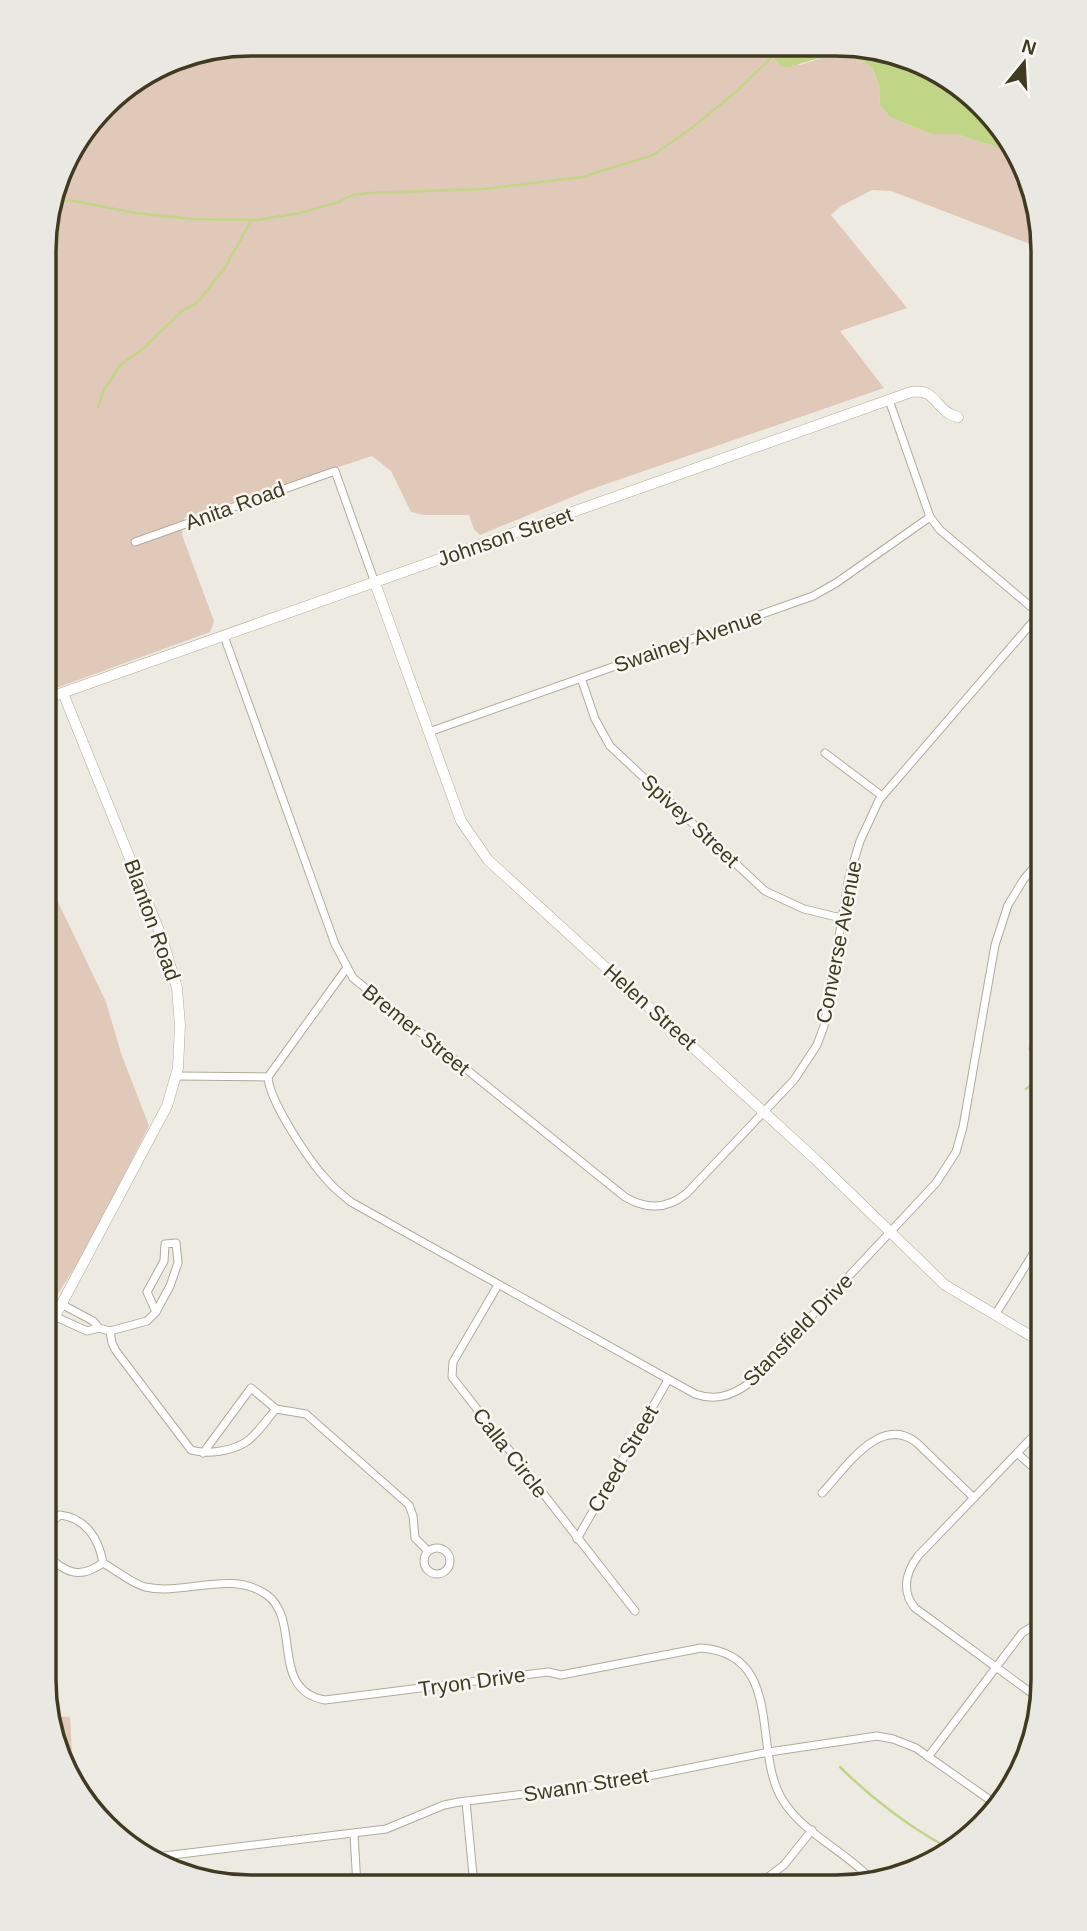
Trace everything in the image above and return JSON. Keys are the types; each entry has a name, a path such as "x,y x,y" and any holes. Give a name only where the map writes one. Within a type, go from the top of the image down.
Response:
{"street":[{"name":"Johnson Street","path":"56,695 911,392 930,395 944,411 958,417"},
{"path":"889,400 930,517 940,530 1031,604"},
{"name":"Anita Road","path":"135,542 335,471 375,583"},
{"name":"Swainey Avenue","path":"429,732 813,596 930,517"},
{"name":"Helen Street","path":"375,583 461,821 488,860 764,1111 945,1285 1031,1336"},
{"name":"Converse Avenue","path":"764,1111 801,1072 823,1031 841,918 857,850 870,817 882,796 1031,626"},
{"name":"Bremer Street","path":"225,636 335,944 346,969 360,986 634,1203 660,1206 679,1200 764,1111"},
{"name":"Spivey Street","path":"581,678 594,719 610,746 765,891 796,906 841,918"},
{"name":"Blanton Road","path":"57,1317 158,1125 176,1076 180,1025 177,988 170,963 140,880 63,693"},
{"path":"825,753 882,796"},
{"name":"Stansfield Drive","path":"268,1077 271,1094 318,1170 339,1193 668,1380 695,1394 710,1398 725,1396 748,1384 936,1183 956,1152 963,1127 995,945 1009,905 1031,871"},
{"path":"176,1076 268,1077 346,969"},
{"path":"57,1317 87,1331 99,1328 110,1331 147,1321 156,1312 166,1295 178,1263 176,1243 165,1244 163,1261 147,1292 156,1312"},
{"path":"995,1315 1031,1257"},
{"name":"Calla Circle","path":"498,1285 453,1362 452,1377 635,1611"},
{"path":"63,1305 93,1321 99,1328"},
{"path":"110,1331 116,1351 187,1448 203,1453 232,1448 247,1441 276,1409"},
{"name":"Creed Street","path":"577,1539 668,1380"},
{"path":"203,1453 251,1388 276,1409 306,1414 409,1505 415,1538 428,1551"},
{"path":"822,1493 869,1444 893,1434 913,1440 974,1498"},
{"path":"1031,1438 912,1564 906,1589 915,1608 1031,1693"},
{"path":"1017,1453 1031,1465"},
{"path":"56,1518 60,1515 71,1516 93,1533 103,1563 83,1574 72,1572 56,1562"},
{"name":"Tryon Drive","path":"103,1563 142,1586 181,1590 236,1583 255,1588 268,1596 279,1611 296,1685 304,1693 325,1700 548,1672 561,1675 701,1648 722,1652 740,1662 758,1688 774,1782 783,1801 812,1830 864,1872"},
{"path":"928,1757 1022,1633 1031,1627"},
{"name":"Swann Street","path":"167,1856 396,1827 444,1805 614,1783 769,1752 877,1736 902,1742 990,1800"},
{"path":"466,1801 473,1875"},
{"path":"771,1875 784,1865 812,1830"},
{"path":"354,1834 356,1875"}],"shaded area":[{"path":"251,56 777,56 800,65 828,56 856,58 872,67 879,85 880,105 890,117 931,134 956,134 1002,150 1021,188 1031,244 891,191 872,190 841,206 831,215 907,308 840,331 884,388 589,490 480,535 474,529 469,515 424,515 411,512 391,471 372,456 184,518 182,535 214,621 210,632 56,688 58,226 66,188 89,143 104,122 122,104 153,82 188,66"},
{"path":"826,56 788,67 781,66 774,58"},
{"path":"856,58 899,66 944,89 965,104 983,122 1002,150 956,134 931,134 890,117 880,105 879,85 872,67"},
{"path":"56,898 106,1002 121,1053 149,1126 85,1252 56,1297"},
{"path":"60,1716 70,1717 72,1757"}],"waterway":[{"path":"63,201 192,219 257,220 300,213 339,202 353,195 483,189 582,177 653,155 737,91 773,56"},
{"path":"98,407 104,390 120,365 144,348 183,310 194,305 203,296 226,266 252,219"},
{"path":"1026,1089 1031,1085"},
{"path":"840,1767 890,1810 941,1844"}]}
